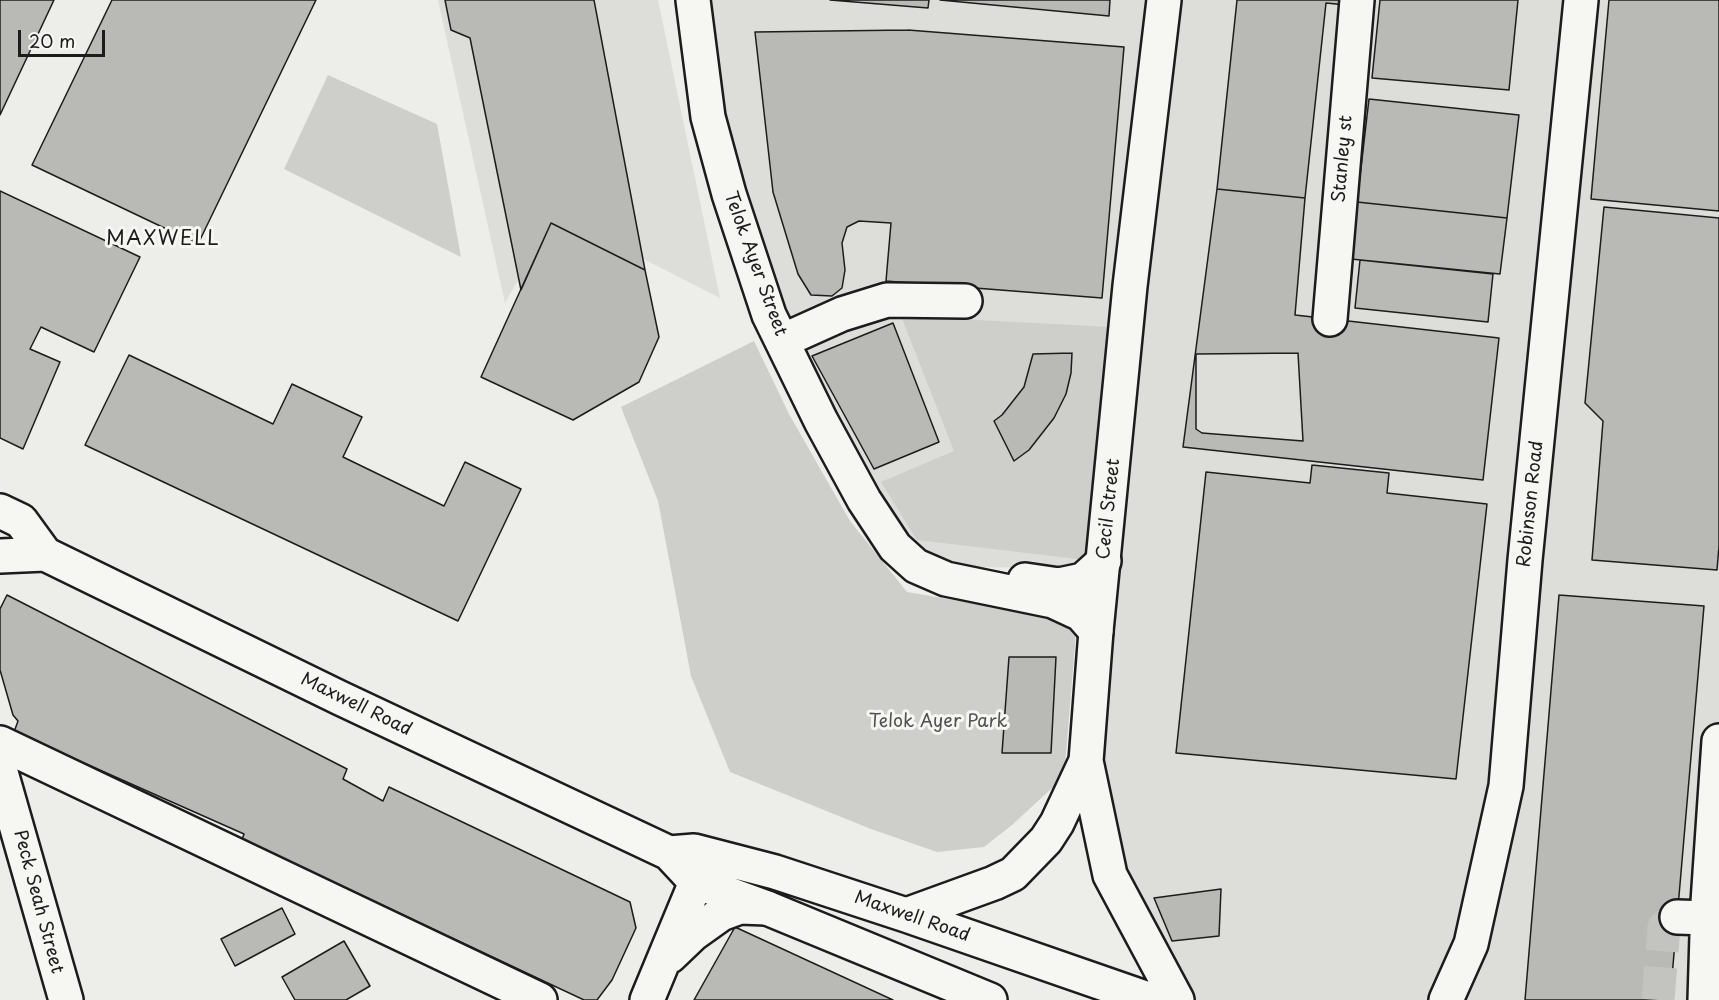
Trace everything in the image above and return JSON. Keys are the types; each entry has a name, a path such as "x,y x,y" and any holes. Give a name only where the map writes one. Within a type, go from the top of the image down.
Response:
{"main road":[{"name":"Telok Ayer Street","path":"693,0 708,117 743,237 769,315 821,421 864,500 895,547 916,566 946,579 1053,601 1081,614 1096,631"},
{"name":"Cecil Street","path":"1164,0 1130,286 1096,631 1086,761 1110,875 1177,1000"},
{"name":"Stanley st","path":"1329,319 1357,0"},
{"name":"Robinson Road","path":"1446,1000 1471,945 1506,786 1525,560 1581,0"},
{"path":"782,341 842,314 886,300 965,301"},
{"path":"11,516 1,557 45,554"},
{"name":"Maxwell Road","path":"11,516 45,554 340,698 686,862 767,908 990,1000"},
{"path":"916,566 1059,585 1083,580 1104,561"},
{"path":"1704,1000 1703,910 1719,741"},
{"path":"0,743 540,1000"},
{"path":"906,915 1013,874 1046,840 1057,823 1086,761"},
{"name":"Peck Seah Street","path":"0,769 66,1000"},
{"path":"647,1000 664,962 686,862"},
{"name":"Maxwell Road","path":"686,862 775,872 1151,1000"},
{"path":"664,962 682,944 721,914 740,907 767,908"}],"shaded area":[{"path":"438,0 658,0 720,298 555,214 505,303"},
{"path":"693,0 1719,0 1719,1000 1177,1000 1157,962 1086,761 1095,569 916,566 782,341"}],"green space":[{"path":"328,75 437,124 461,257 284,169"},
{"path":"901,316 1111,327 1086,560 917,540 881,482 954,451"},
{"name":"Telok Ayer Park","path":"754,341 789,414 850,521 907,592 1077,621 1064,777 1012,825 984,847 937,852 871,829 730,772 691,676 658,501 621,407"}],"building":[{"path":"0,0 54,0 0,115"},
{"path":"112,0 316,0 198,244 32,165"},
{"path":"445,0 594,0 645,270 551,223 521,290 470,38 451,30"},
{"path":"830,0 929,0 928,8"},
{"path":"940,0 1110,0 1109,16"},
{"path":"1237,0 1347,0 1346,5 1326,3 1305,198 1217,189"},
{"path":"1380,0 1518,0 1509,90 1372,78"},
{"path":"1609,0 1719,0 1719,211 1591,199"},
{"path":"908,30 1124,47 1102,298 886,281 891,223 859,221 847,227 842,243 845,270 842,288 832,296 811,295 798,274 773,192 755,32"},
{"path":"1369,99 1519,115 1507,218 1357,202"},
{"path":"1217,189 1305,198 1295,315 1499,338 1483,480 1183,447"},
{"path":"0,191 140,257 94,352 41,327 30,349 60,362 23,449 0,438"},
{"path":"1357,202 1507,218 1500,274 1351,259"},
{"path":"1604,207 1719,218 1719,546 1717,570 1592,560 1603,421 1585,403"},
{"path":"551,223 645,270 659,337 639,382 573,420 481,377"},
{"path":"1360,260 1493,274 1488,322 1355,308"},
{"path":"893,323 939,442 874,469 812,356"},
{"path":"1072,353 1071,373 1066,394 1054,418 1029,450 1014,461 994,421 1002,415 1024,387 1033,354"},
{"path":"1298,353 1303,441 1202,433 1196,429 1196,354"},
{"path":"129,355 273,424 292,384 362,417 343,457 444,506 465,462 521,489 458,621 85,445"},
{"path":"1312,465 1389,473 1387,493 1487,504 1456,779 1176,753 1206,472 1310,483"},
{"path":"7,595 347,769 343,779 383,801 389,787 630,902 636,928 612,980 597,1000 584,1000 311,872 305,885 238,851 244,834 14,732 18,721 13,715 0,670 0,609"},
{"path":"1559,595 1704,606 1670,1000 1525,1000"},
{"path":"1009,657 1056,657 1051,753 1002,753"},
{"path":"1221,889 1219,936 1172,941 1154,898"},
{"path":"282,908 295,934 235,966 221,939"},
{"path":"735,927 893,1000 694,1000"},
{"path":"344,941 370,986 346,1000 295,1000 282,977"}],"tunnel":[{"path":"1658,1000 1664,927 1677,917"}],"district":[{"name":"MAXWELL","path":"163,239"}]}
